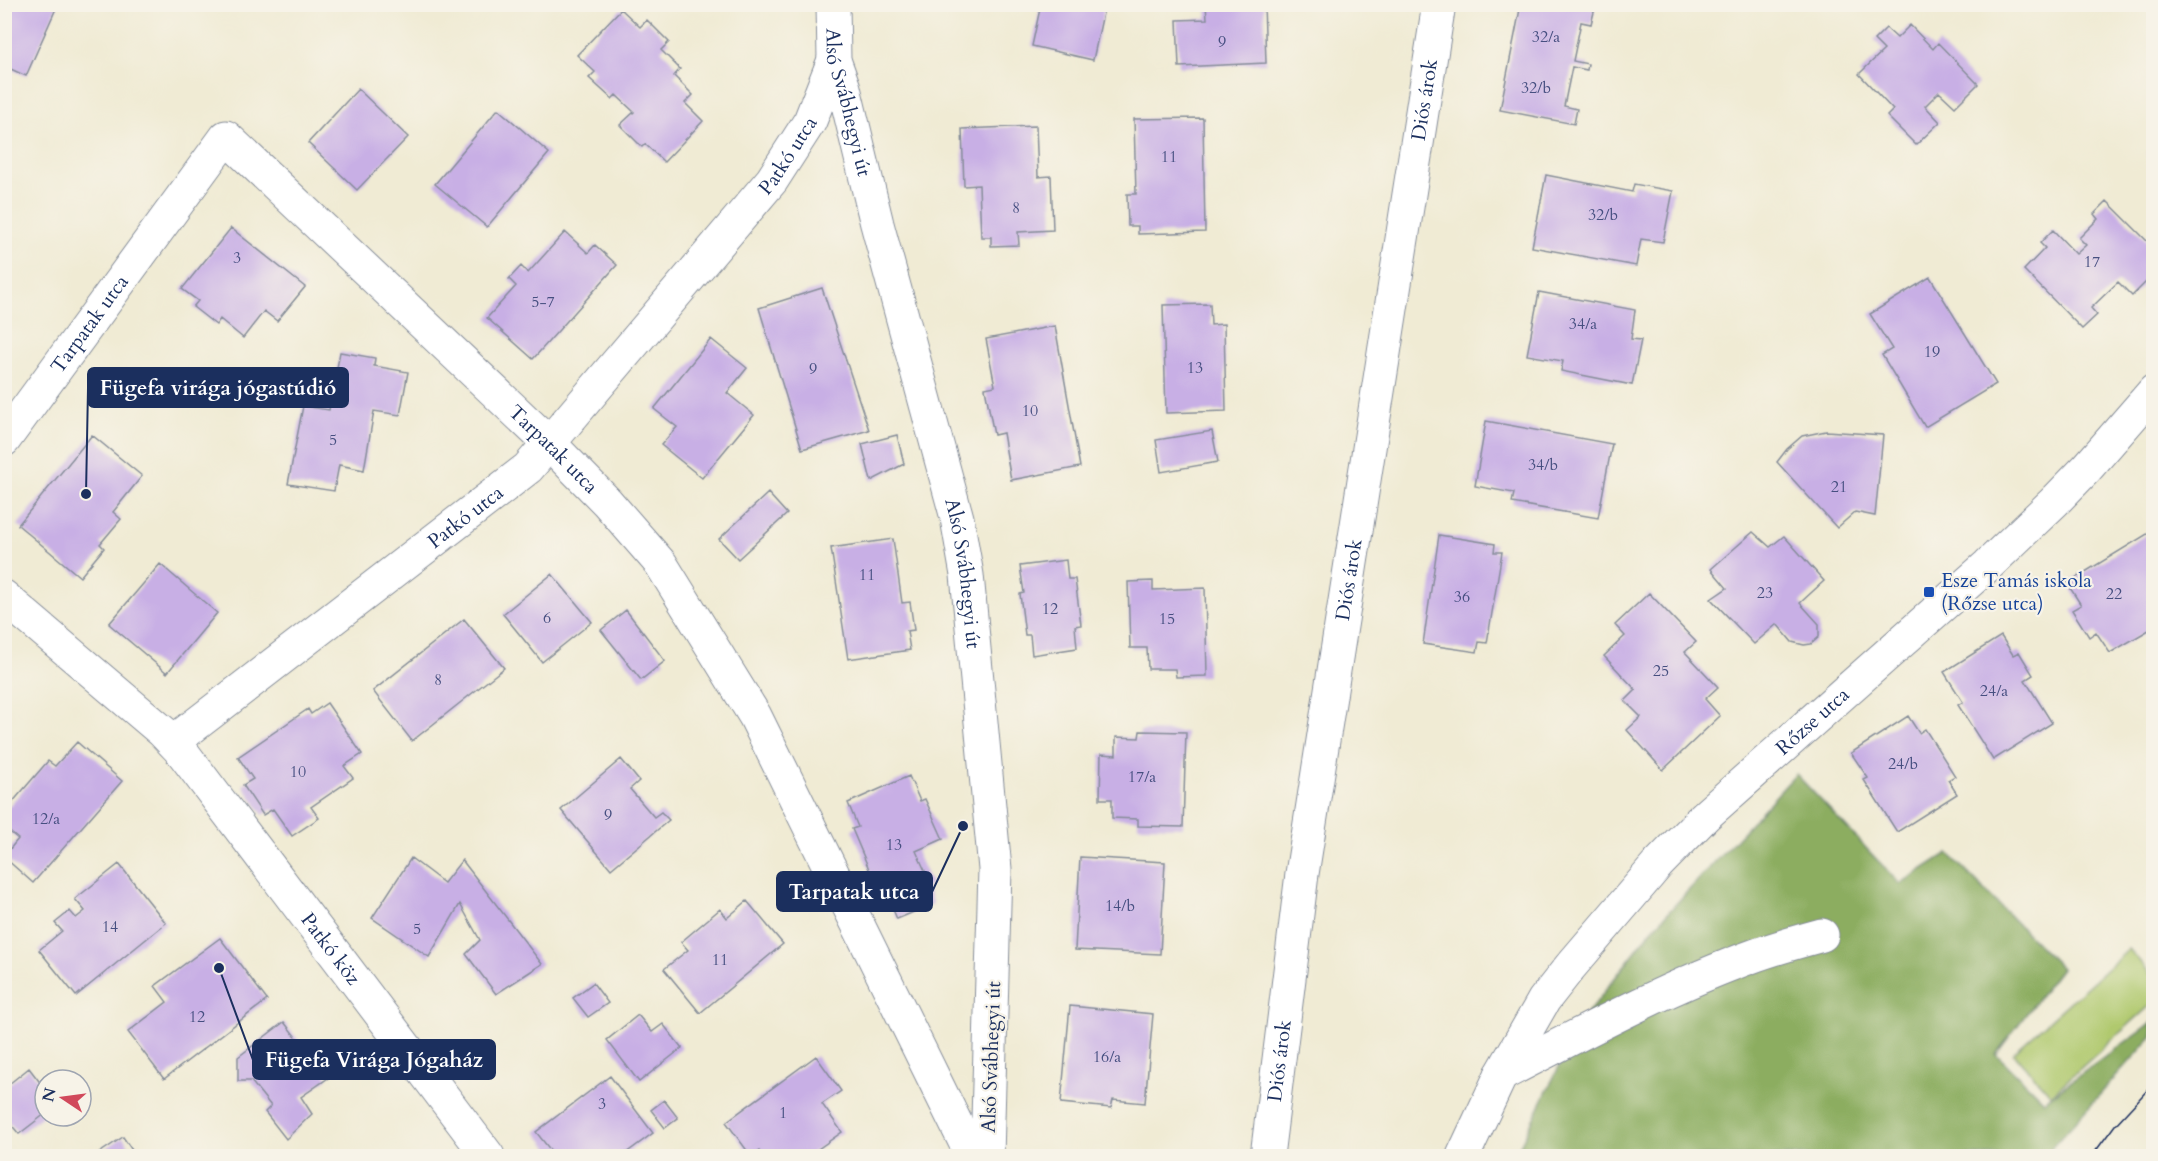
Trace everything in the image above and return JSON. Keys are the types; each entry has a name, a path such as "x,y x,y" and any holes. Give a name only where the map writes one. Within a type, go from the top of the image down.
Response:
{"street":[{"name":"Alsó Svábhegyi út","path":"832,4 834,60 844,88 877,224 957,518 967,574 995,868 987,1156"},
{"name":"Diós árok","path":"1267,1156 1302,874 1439,4"},
{"name":"Patkó utca","path":"173,742 528,468 772,180 810,122 834,60"},
{"name":"Tarpatak utca","path":"4,440 226,137 550,444 607,502 661,564 745,698 972,1156"},
{"name":"Rőzse utca","path":"1463,1156 1501,1075 1544,1000 1658,864 1705,816 1980,572 2055,501 2088,468 2154,391"},
{"path":"4,597 155,724 173,742"},
{"name":"Patkó köz","path":"173,742 488,1156"},
{"path":"1501,1075 1604,1021 1683,985 1756,955 1822,935"}],"green space":[{"path":"1796,774 1900,884 1948,853 2061,968 1996,1054 2044,1101 2153,1022 2153,1036 2044,1156 1515,1156 1581,1022 1651,931"},
{"path":"2129,949 2153,977 2153,1003 2051,1095 2013,1053"}],"building":[{"path":"4,4 58,4 26,76 4,66"},
{"path":"1041,4 1105,4 1093,60 1032,46"},
{"path":"1206,4 1264,4 1266,63 1179,67 1177,20 1207,19"},
{"path":"1521,4 1578,4 1595,8 1591,24 1581,22 1573,61 1588,64 1587,70 1572,67 1564,106 1577,109 1574,124 1500,110"},
{"path":"621,9 640,27 647,20 669,42 661,50 680,69 674,76 693,95 685,103 703,121 664,162 645,144 642,147 620,125 634,112 616,95 612,99 589,78 595,72 577,55"},
{"path":"1910,25 1933,49 1938,43 1978,84 1955,107 1939,92 1925,106 1940,122 1916,145 1887,116 1893,110 1859,74 1884,50 1874,40 1886,28 1897,38"},
{"path":"358,89 408,137 357,190 308,143"},
{"path":"498,109 549,153 487,227 435,184"},
{"path":"1203,118 1205,232 1138,234 1138,226 1128,226 1127,194 1136,194 1134,119"},
{"path":"1036,126 1038,177 1051,176 1053,230 1018,232 1019,245 991,246 991,237 981,237 979,185 964,186 962,129"},
{"path":"2154,146 2154,161 2146,154"},
{"path":"1546,175 1632,192 1634,184 1673,191 1663,242 1641,239 1636,266 1532,247"},
{"path":"2107,201 2154,248 2154,278 2152,276 2132,296 2118,282 2091,308 2097,315 2082,329 2024,270 2045,248 2040,243 2053,230 2076,254 2086,245 2079,238 2098,219 2094,214"},
{"path":"231,228 305,287 277,321 264,311 243,338 220,319 216,325 193,307 198,301 182,289"},
{"path":"565,232 588,253 595,245 617,265 533,359 487,318 516,286 509,279 521,266 528,273"},
{"path":"1930,277 1996,384 1925,427 1882,355 1892,349 1870,314"},
{"path":"822,288 869,430 802,449 759,308"},
{"path":"1539,292 1635,310 1631,339 1641,340 1632,385 1561,371 1563,361 1527,355"},
{"path":"1210,304 1211,325 1224,324 1226,411 1166,413 1163,305"},
{"path":"1055,326 1080,467 1011,480 1003,433 994,435 985,388 995,386 986,339"},
{"path":"711,339 747,368 727,393 754,415 702,478 661,445 677,427 654,409"},
{"path":"340,352 375,358 374,366 408,372 400,415 374,411 364,470 339,465 334,491 288,484 303,406 329,410"},
{"path":"1486,421 1612,444 1598,518 1512,503 1514,493 1475,486"},
{"path":"1212,431 1218,462 1161,472 1156,440"},
{"path":"1826,431 1883,435 1875,516 1855,512 1837,528 1777,462 1787,449 1802,436"},
{"path":"92,435 142,476 113,512 121,519 100,544 104,548 80,577 18,525"},
{"path":"897,435 904,464 871,481 862,444"},
{"path":"768,493 787,514 738,559 719,539"},
{"path":"2152,531 2154,627 2110,653 2096,632 2089,637 2072,610 2081,605 2067,583"},
{"path":"1753,532 1770,547 1784,536 1824,581 1800,603 1819,624 1819,637 1811,644 1792,642 1777,624 1754,644 1711,599 1727,588 1711,569"},
{"path":"1439,535 1495,544 1494,552 1502,552 1487,643 1479,642 1477,652 1423,644"},
{"path":"893,539 902,603 910,602 914,630 907,631 910,650 848,659 831,548"},
{"path":"1066,560 1068,579 1075,579 1081,625 1075,626 1077,648 1032,655 1030,635 1025,635 1020,594 1024,593 1020,566"},
{"path":"160,564 217,613 167,673 109,624"},
{"path":"552,574 592,622 542,662 503,614"},
{"path":"1153,581 1153,590 1205,588 1207,676 1176,677 1175,669 1148,669 1147,648 1130,648 1128,582"},
{"path":"1649,593 1696,642 1685,652 1718,687 1705,699 1720,716 1663,770 1627,730 1641,717 1625,701 1636,690 1604,656 1625,636 1615,625"},
{"path":"626,610 665,661 641,680 601,630"},
{"path":"464,619 504,668 412,741 373,691"},
{"path":"2001,636 2013,655 2019,652 2033,675 2025,680 2052,723 1993,760 1958,705 1963,702 1944,672"},
{"path":"327,703 362,754 344,766 353,778 311,807 319,818 292,836 273,809 263,815 243,785 253,779 238,757 308,709 311,714"},
{"path":"1908,716 1919,733 1925,729 1955,776 1948,780 1957,794 1897,832 1864,780 1868,778 1851,753"},
{"path":"1140,731 1186,732 1183,827 1138,826 1138,819 1112,818 1112,799 1100,799 1101,754 1116,755 1116,737 1139,738"},
{"path":"77,742 122,781 33,883 5,858 18,839 4,827 4,812 48,761 55,766"},
{"path":"621,759 639,781 630,789 654,817 661,812 669,820 611,869 561,810"},
{"path":"909,776 920,801 925,799 943,839 916,851 931,884 926,887 933,904 897,919 889,900 883,902 852,829 858,827 848,803"},
{"path":"1080,857 1165,862 1160,954 1075,950"},
{"path":"411,858 444,883 462,860 542,964 496,994 466,954 480,940 460,904 429,957 372,918"},
{"path":"119,864 166,923 76,996 39,950 62,931 55,923 70,911 76,918 85,911 75,899"},
{"path":"747,901 783,944 700,1013 664,969 688,950 681,942 720,909 727,918"},
{"path":"220,938 267,1000 164,1079 128,1032 167,1002 155,986"},
{"path":"593,983 608,1003 588,1017 573,998"},
{"path":"1070,1006 1153,1014 1145,1103 1113,1100 1111,1108 1061,1103"},
{"path":"638,1015 652,1032 663,1024 682,1048 639,1082 607,1040"},
{"path":"284,1022 328,1078 301,1097 312,1114 286,1139 265,1112 271,1106 251,1081 238,1081 238,1057"},
{"path":"816,1056 841,1091 822,1104 842,1132 808,1156 763,1156 759,1151 751,1156 726,1122"},
{"path":"29,1068 33,1073 33,1123 19,1134 4,1116 4,1088"},
{"path":"610,1076 653,1133 622,1156 555,1156 536,1132"},
{"path":"664,1100 678,1118 665,1128 651,1110"},
{"path":"123,1137 136,1156 95,1156"}],"tram line":[{"path":"2092,1156 2115,1125 2154,1083"}],"place":[{"name":"Fügefa virága jógastúdió","path":"86,494"},
{"name":"Esze Tamás iskola (Rőzse utca)","path":"1929,592"},
{"name":"Tarpatak utca","path":"963,826"},
{"name":"Fügefa Virága Jógaház","path":"219,968"}]}
